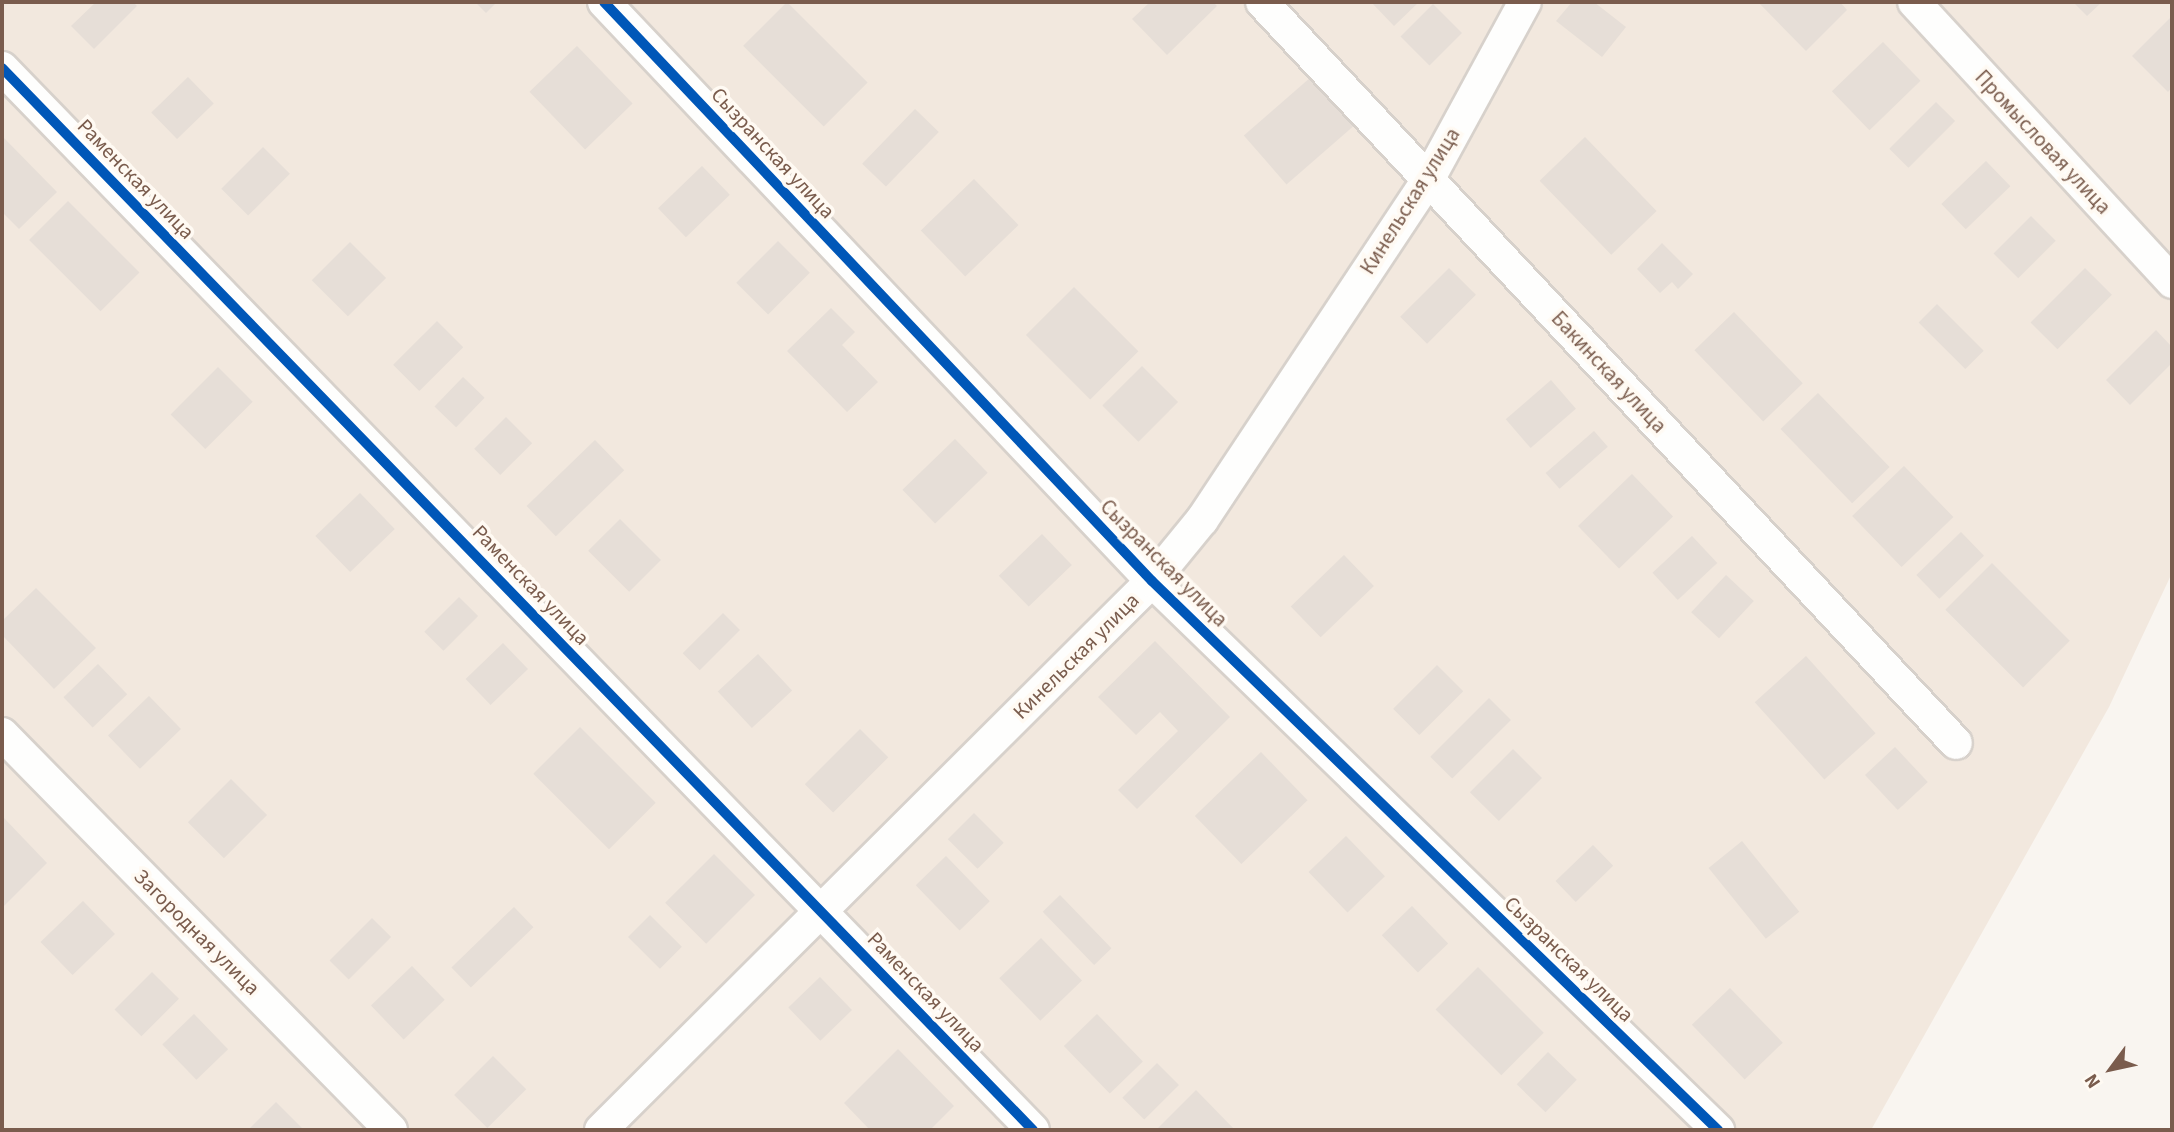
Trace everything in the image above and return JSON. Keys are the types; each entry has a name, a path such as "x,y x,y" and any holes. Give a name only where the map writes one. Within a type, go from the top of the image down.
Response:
{"street":[{"name":"Сызранская улица","path":"604,2 1152,582 1718,1130"},
{"name":"Бакинская улица","path":"1262,2 1956,743"},
{"name":"Кинельская улица","path":"601,1130 1152,582 1202,520 1429,178 1525,2"},
{"name":"Промысловая улица","path":"1914,2 2172,282"},
{"name":"Раменская улица","path":"2,68 1033,1130"},
{"name":"Загородная улица","path":"2,734 391,1130"}],"shaded area":[{"path":"2,2 2172,2 2172,573 2109,707 1871,1130 2,1130"}],"building":[{"path":"96,2 133,2 137,6 94,49 71,26"},
{"path":"475,2 497,2 486,13"},
{"path":"787,2 868,83 824,126 743,46"},
{"path":"1150,2 1213,2 1217,6 1167,55 1132,19"},
{"path":"1371,2 1419,2 1394,26"},
{"path":"1572,2 1594,2 1626,27 1602,57 1556,21"},
{"path":"1758,2 1840,2 1847,10 1806,51"},
{"path":"2073,2 2102,2 2087,16"},
{"path":"1433,4 1462,33 1429,66 1400,37"},
{"path":"2172,16 2172,87 2168,92 2132,56"},
{"path":"1883,42 1921,81 1869,130 1832,91"},
{"path":"577,46 633,104 585,149 530,92"},
{"path":"188,77 214,104 177,139 151,112"},
{"path":"1311,77 1354,126 1286,184 1244,135"},
{"path":"1936,102 1955,121 1908,168 1889,149"},
{"path":"915,109 939,132 886,187 862,164"},
{"path":"2,136 57,192 19,229 2,212"},
{"path":"1585,137 1657,211 1611,255 1540,181"},
{"path":"263,147 290,174 248,216 221,189"},
{"path":"1986,161 2010,186 1966,229 1941,204"},
{"path":"702,166 730,195 686,237 658,208"},
{"path":"974,179 1018,225 965,276 921,230"},
{"path":"68,201 139,272 101,311 29,240"},
{"path":"2031,216 2056,241 2018,278 1994,253"},
{"path":"778,241 810,273 768,315 736,283"},
{"path":"350,242 386,278 348,316 312,280"},
{"path":"1662,243 1693,274 1678,289 1672,282 1660,293 1637,269"},
{"path":"1449,268 1476,295 1427,344 1400,317"},
{"path":"2085,268 2112,295 2057,349 2031,322"},
{"path":"1074,287 1138,351 1090,399 1026,335"},
{"path":"1937,304 1984,351 1965,369 1919,322"},
{"path":"831,308 855,332 842,345 878,382 847,412 787,351"},
{"path":"1734,312 1803,383 1763,421 1694,350"},
{"path":"437,321 463,347 419,391 393,365"},
{"path":"2156,330 2172,347 2172,363 2130,405 2106,380"},
{"path":"1142,366 1178,402 1138,442 1102,406"},
{"path":"218,367 253,402 205,449 171,414"},
{"path":"463,377 485,398 456,427 435,406"},
{"path":"1551,380 1576,409 1531,448 1506,419"},
{"path":"1818,393 1890,467 1852,503 1781,429"},
{"path":"506,417 532,443 500,475 474,449"},
{"path":"1594,431 1608,447 1559,489 1546,473"},
{"path":"955,439 988,473 935,524 902,490"},
{"path":"595,440 624,470 556,536 527,506"},
{"path":"1904,466 1953,517 1902,567 1852,516"},
{"path":"1632,474 1673,516 1619,569 1578,526"},
{"path":"360,493 395,529 350,572 315,536"},
{"path":"620,519 661,560 629,592 588,551"},
{"path":"1961,532 1984,556 1939,599 1916,575"},
{"path":"1042,534 1072,565 1029,607 999,576"},
{"path":"1692,536 1717,563 1678,600 1653,573"},
{"path":"1344,555 1374,586 1321,637 1291,606"},
{"path":"1992,563 2070,641 2023,687 1945,610"},
{"path":"1726,575 1754,601 1719,638 1691,612"},
{"path":"36,588 96,648 54,689 2,635 2,621"},
{"path":"459,597 478,616 443,651 424,632"},
{"path":"723,613 740,630 700,670 683,653"},
{"path":"1155,641 1230,717 1137,809 1118,790 1178,731 1160,712 1136,735 1098,697"},
{"path":"503,643 528,669 491,705 466,679"},
{"path":"758,654 792,691 752,728 718,692"},
{"path":"1806,656 1876,733 1824,779 1755,702"},
{"path":"98,664 127,694 93,728 63,697"},
{"path":"1437,665 1463,691 1419,735 1393,709"},
{"path":"149,696 181,729 140,769 108,736"},
{"path":"1489,698 1511,720 1452,779 1430,757"},
{"path":"580,727 656,803 609,849 533,774"},
{"path":"860,729 888,757 833,812 805,784"},
{"path":"1895,747 1928,782 1898,810 1865,775"},
{"path":"1513,749 1542,778 1499,821 1470,792"},
{"path":"1261,752 1308,800 1241,864 1195,816"},
{"path":"231,779 267,815 224,858 188,822"},
{"path":"974,813 1004,843 978,869 948,839"},
{"path":"4,818 47,863 2,908 2,820"},
{"path":"1346,836 1385,876 1347,912 1309,872"},
{"path":"1742,841 1799,912 1766,939 1709,868"},
{"path":"1593,845 1613,866 1576,902 1556,881"},
{"path":"714,854 755,895 706,944 665,903"},
{"path":"946,856 990,901 960,930 916,885"},
{"path":"1060,895 1111,948 1094,965 1043,912"},
{"path":"83,901 115,934 73,975 41,942"},
{"path":"1412,906 1448,943 1418,973 1382,935"},
{"path":"514,907 533,927 471,988 451,967"},
{"path":"650,915 682,947 660,969 628,937"},
{"path":"372,918 391,937 349,980 330,960"},
{"path":"1041,938 1082,980 1040,1021 999,978"},
{"path":"412,966 445,1000 404,1039 371,1006"},
{"path":"1478,967 1544,1033 1501,1075 1436,1009"},
{"path":"152,972 179,999 141,1036 115,1009"},
{"path":"820,977 852,1010 820,1041 788,1008"},
{"path":"1730,988 1783,1043 1745,1079 1692,1025"},
{"path":"194,1014 228,1049 196,1080 162,1045"},
{"path":"1097,1014 1143,1061 1110,1093 1064,1046"},
{"path":"898,1049 954,1106 930,1130 870,1130 844,1103"},
{"path":"1548,1052 1577,1080 1546,1112 1517,1084"},
{"path":"493,1056 526,1089 487,1128 454,1095"},
{"path":"1157,1063 1179,1085 1144,1120 1122,1098"},
{"path":"1196,1090 1235,1130 1156,1130"},
{"path":"276,1102 304,1130 248,1130"}],"cycle path":[{"path":"604,2 1152,581 1718,1130"},
{"path":"2,68 1033,1130"}]}
